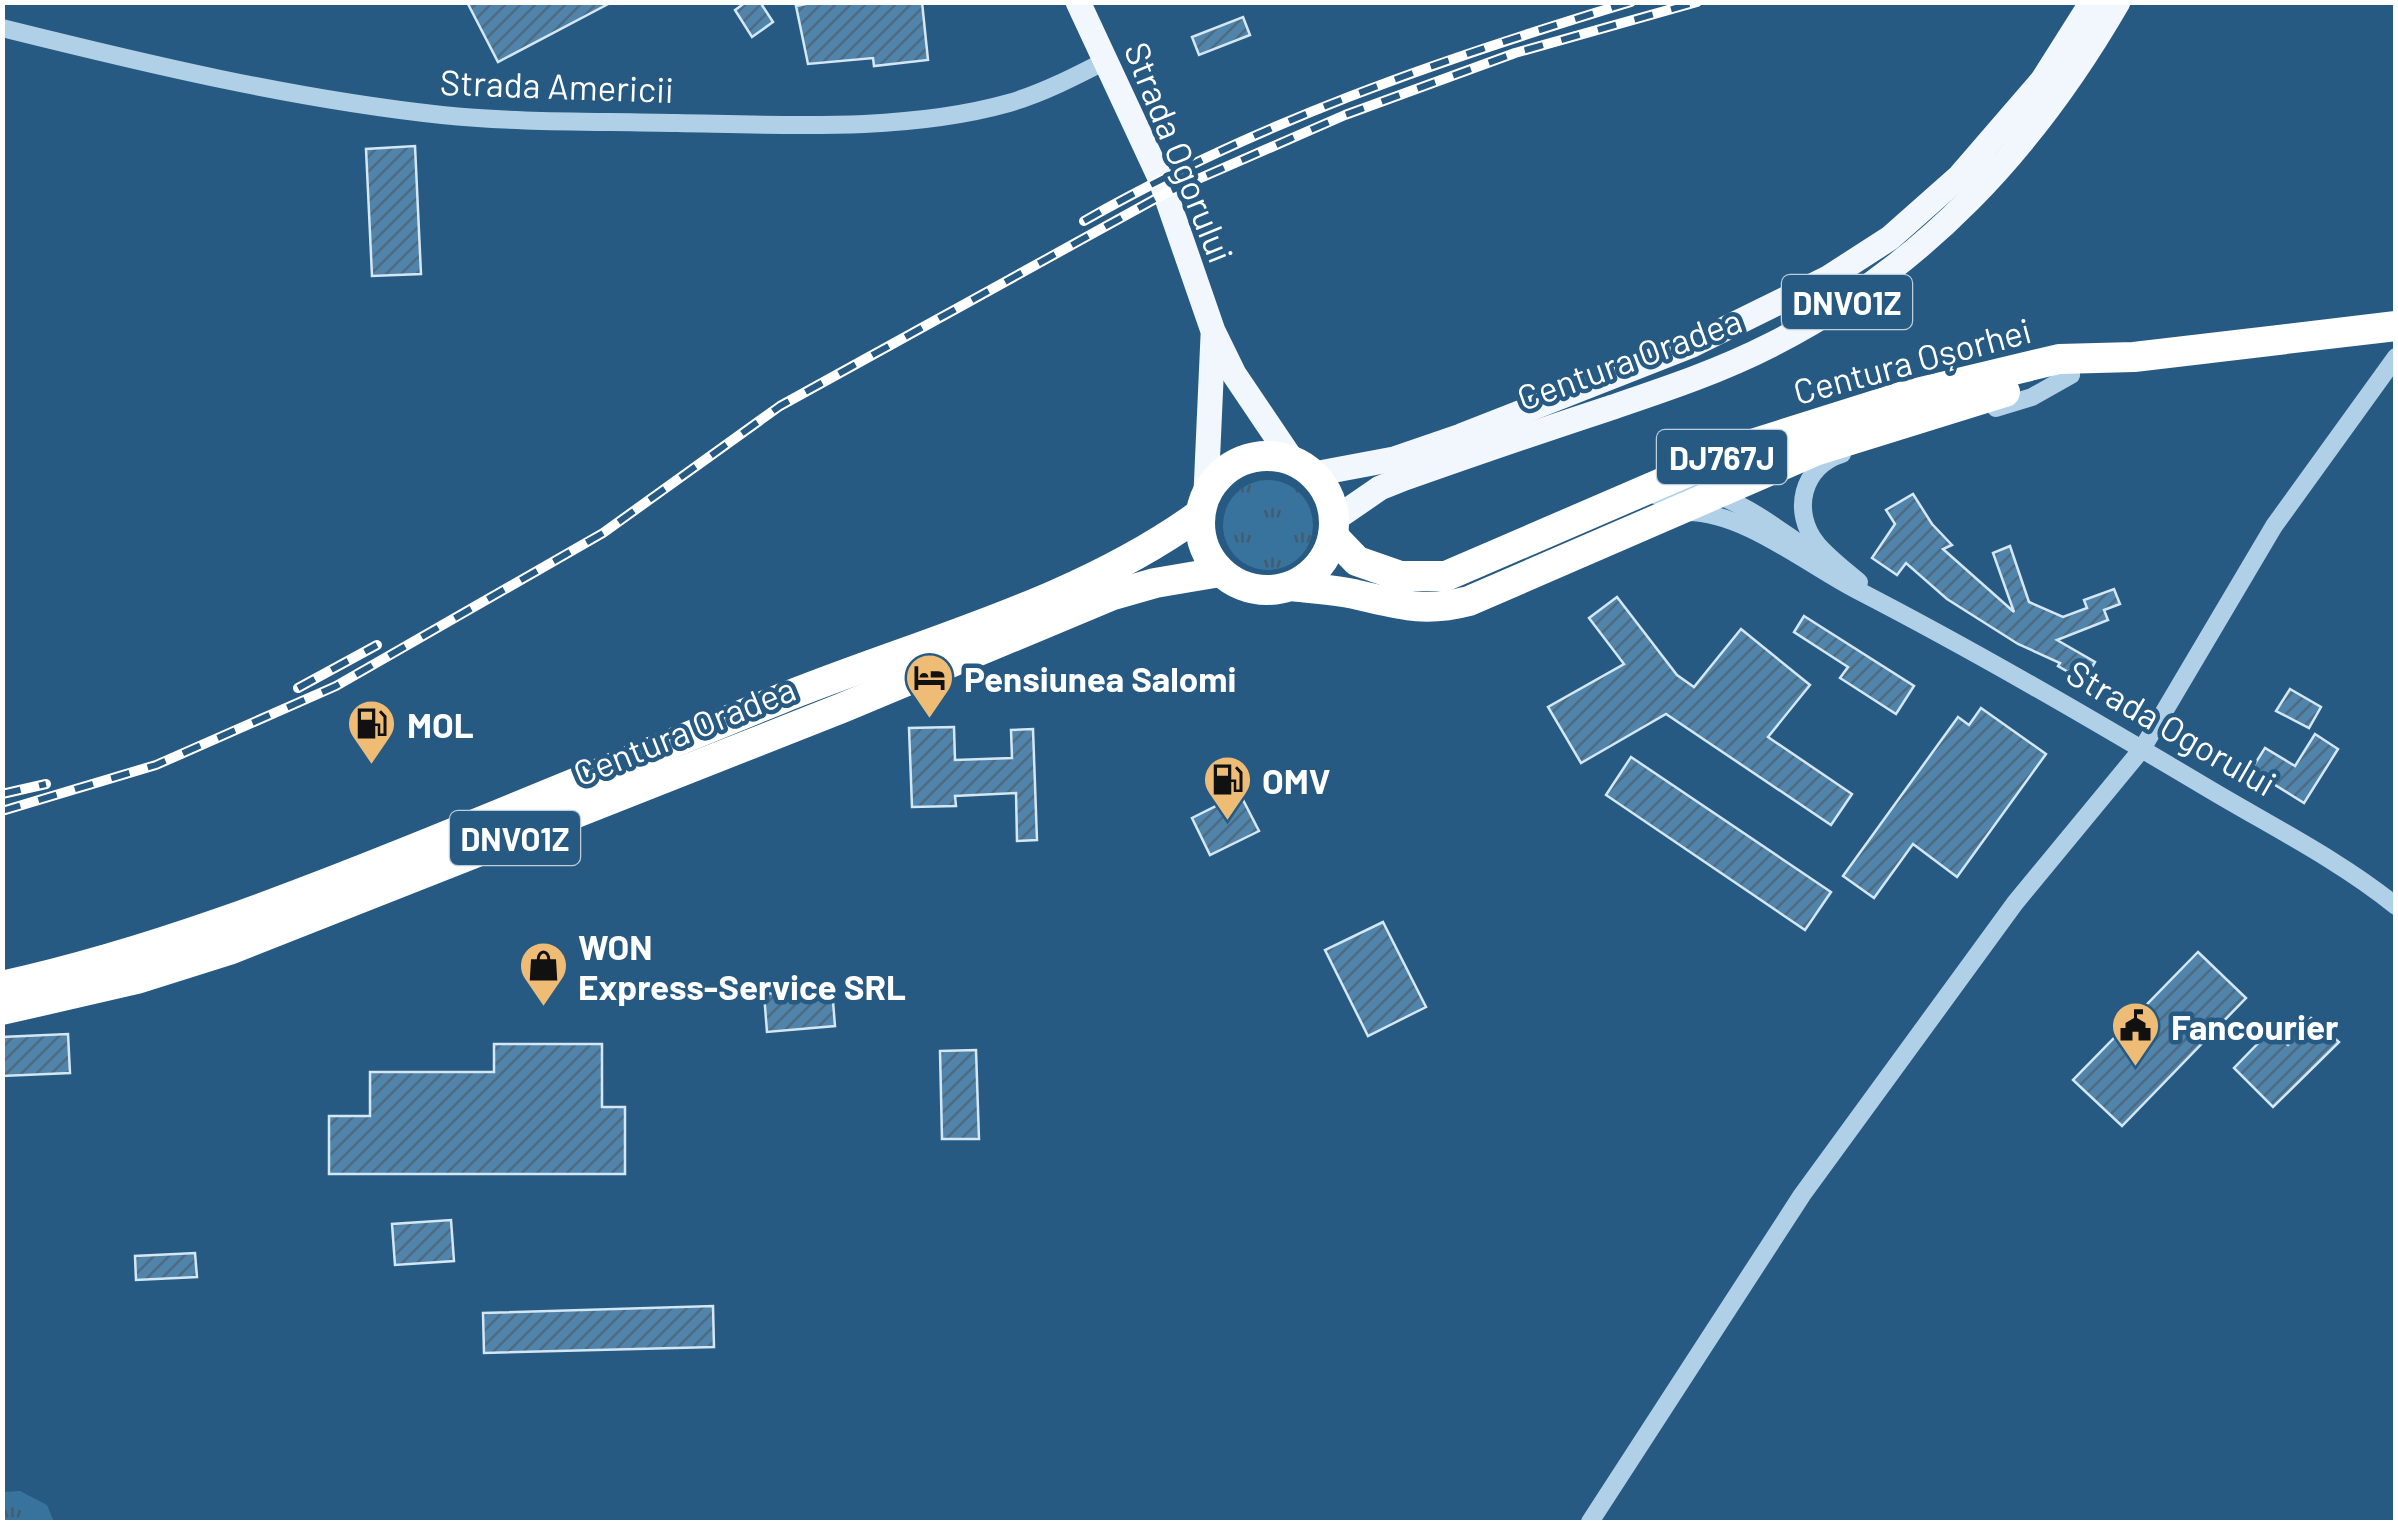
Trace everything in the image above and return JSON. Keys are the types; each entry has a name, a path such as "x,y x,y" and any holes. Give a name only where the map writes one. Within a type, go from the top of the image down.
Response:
{"highway":[{"name":"Centura Oșorhei","path":"1334,528 1357,561 1400,576 1446,576 1752,444 1904,396 2059,359 2134,357 2396,326"},
{"name":"Centura Oșorhei","path":"2071,375 2134,357"},
{"name":"DJ767J","path":"1291,586 1350,593 1397,606 1440,609 1469,602 1713,492 1832,446 1988,396 2071,375"},
{"name":"DNVO1Z","path":"1203,503 1218,476 1252,457 1272,456 1303,467"},
{"path":"1303,467 1324,487 1334,528"},
{"path":"1203,503 1200,535 1207,555 1220,572"},
{"name":"Centura Oradea","path":"2,986 128,956 298,896 784,697 1069,588 1143,553 1203,503"},
{"name":"DNVO1Z","path":"1220,572 1254,590 1291,586 1307,578 1328,551 1334,528"},
{"name":"Centura Oradea","path":"2,1010 136,979 229,950 1114,596 1155,583 1220,572"}],"main road":[{"name":"Strada Ogorului","path":"1078,2 1160,178 1213,330 1234,374 1303,467"},
{"name":"Centura Oradea","path":"1303,467 1394,459 1461,436 1692,345 1828,278 1890,238 1960,176 2042,81 2092,2"},
{"name":"Centura Oradea","path":"1334,528 1380,488 1704,376 1834,311 1894,270 1965,206 2049,109 2089,53 2118,2"},
{"name":"Strada Ogorului","path":"1203,503 1213,330"}],"street":[{"name":"Strada Americii","path":"2,28 174,71 308,96 444,115 602,121 774,125 930,118 1011,102 1107,60"},
{"path":"1590,1522 1802,1195 2014,902 2142,749 2274,526 2396,357"},
{"name":"Strada Ogorului","path":"1859,582 1815,542 1802,512 1807,478 1828,458 2032,397 2071,375"},
{"path":"1574,519 1601,520 1667,492 1713,492"},
{"name":"Strada Ogorului","path":"1713,492 1746,509 1909,616"},
{"name":"Strada Ogorului","path":"1668,512 1705,512 1760,535 2142,749 2374,888 2396,906"}],"green space":[{"path":"1268,480 1285,483 1300,493 1310,508 1310,542 1300,557 1285,567 1268,570 1251,567 1236,557 1226,542 1223,525 1226,508 1236,493 1251,483"},
{"path":"20,1491 47,1505 54,1522 3,1522 3,1492"}],"building":[{"path":"467,2 612,2 498,62"},
{"path":"746,2 760,2 773,22 752,37 735,10"},
{"path":"816,2 922,2 928,60 874,66 873,58 808,64 796,6"},
{"path":"1243,17 1250,35 1199,55 1192,37"},
{"path":"415,146 421,274 372,276 366,149"},
{"path":"1913,494 1932,524 1952,545 1943,549 2014,612 1993,553 2010,546 2029,602 2063,617 2087,608 2084,600 2114,589 2120,604 2104,610 2108,620 2057,640 2095,662 2084,681 2058,666 2060,663 2018,644 1947,599 1906,563 1897,575 1872,558 1895,524 1886,510"},
{"path":"1617,597 1677,675 1694,687 1741,629 1810,685 1768,737 1852,794 1831,825 1666,714 1581,763 1548,707 1624,664 1589,618"},
{"path":"1804,616 1914,686 1896,714 1840,678 1848,667 1794,632"},
{"path":"2290,689 2321,707 2309,728 2276,711"},
{"path":"1981,708 2046,754 1957,877 1913,844 1874,898 1843,876 1958,717 1969,725"},
{"path":"954,727 955,760 1012,758 1011,730 1033,729 1037,840 1017,841 1016,793 955,796 956,806 912,807 909,728"},
{"path":"2315,734 2338,749 2304,803 2251,770 2265,748 2295,766"},
{"path":"1631,757 1831,892 1805,930 1606,795"},
{"path":"1240,794 1259,831 1210,855 1192,818"},
{"path":"1383,922 1426,1007 1368,1036 1325,950"},
{"path":"2198,952 2246,998 2122,1126 2073,1080"},
{"path":"832,989 835,1026 767,1032 764,994"},
{"path":"2311,1018 2339,1042 2273,1107 2234,1068 2272,1029 2288,1045"},
{"path":"68,1034 70,1073 2,1076 2,1037"},
{"path":"494,1044 602,1044 602,1107 625,1107 625,1174 329,1174 329,1116 370,1116 370,1072 494,1072"},
{"path":"976,1050 979,1139 942,1139 940,1051"},
{"path":"451,1220 454,1261 395,1265 392,1224"},
{"path":"195,1253 197,1277 136,1280 135,1256"},
{"path":"713,1306 714,1347 484,1353 483,1313"}],"railway":[{"path":"1084,221 1215,153 1351,96 1490,46 1631,2"},
{"path":"2,811 156,765 336,686 603,533 780,406 1166,193 1345,115 1515,53 1697,2"},
{"path":"298,688 377,645"},
{"path":"2,794 46,784"}],"place":[{"name":"Pensiunea Salomi","path":"929,720"},
{"name":"MOL","path":"372,766"},
{"name":"OMV","path":"1227,822"},
{"name":"WON Express-Service SRL","path":"543,1008"},
{"name":"Fancourier","path":"2136,1068"}]}
